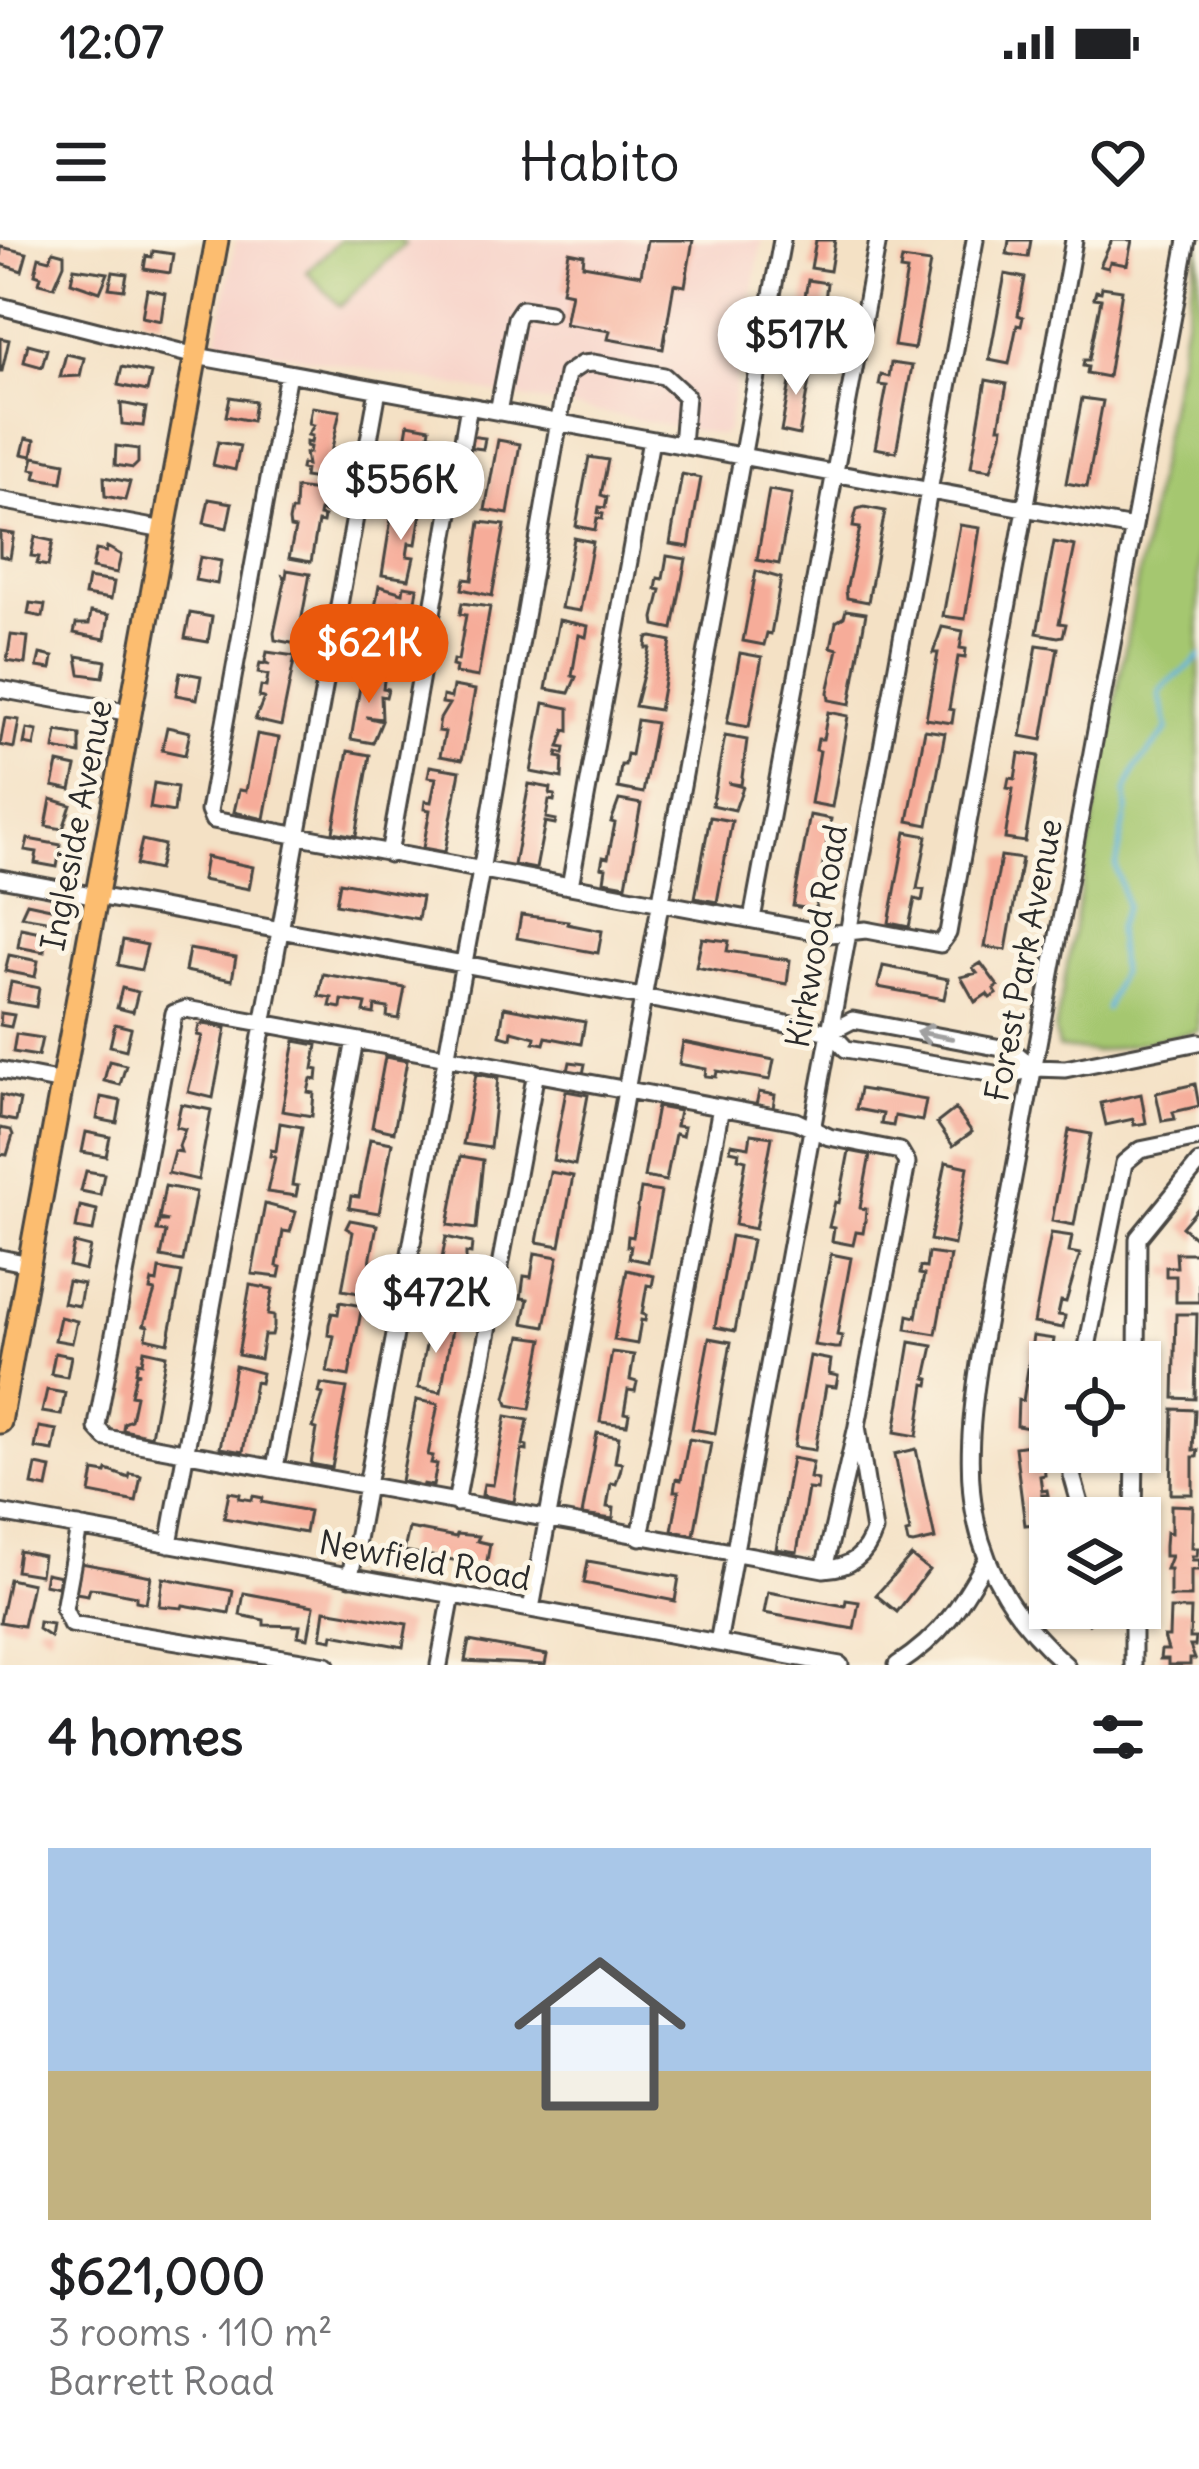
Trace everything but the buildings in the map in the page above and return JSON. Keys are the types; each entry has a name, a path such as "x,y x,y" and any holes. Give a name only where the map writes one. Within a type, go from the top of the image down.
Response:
{"main road":[{"name":"Ingleside Avenue","path":"0,1422 217,240"}],"street":[{"path":"532,1610 782,240"},
{"path":"752,920 878,240"},
{"name":"Kirkwood Road","path":"718,1643 975,240"},
{"path":"288,373 209,811 218,823 829,934 866,930 934,945 948,933 1074,240"},
{"name":"Forest Park Avenue","path":"1066,1665 1024,1621 987,1559 971,1498 968,1440 1187,240"},
{"path":"0,306 196,356 1133,528"},
{"path":"498,412 516,317 530,308 549,313"},
{"path":"350,1576 481,871 567,374 582,364 674,381 686,396 682,445"},
{"path":"169,1544 379,390"},
{"path":"389,854 469,406"},
{"path":"570,886 651,440"},
{"path":"0,500 164,530"},
{"path":"0,689 131,712"},
{"path":"0,878 830,1032 846,1049 1006,1076 1199,1042"},
{"path":"824,1569 907,1163 900,1151 829,1137 796,1121 186,1009 174,1013 98,1428 106,1438 824,1569 850,1565 870,1544 874,1531 856,1426"},
{"path":"830,1032 853,1020 1012,1050 1034,1068"},
{"path":"275,1468 355,1040"},
{"path":"0,1070 62,1082"},
{"path":"456,1503 536,1072"},
{"path":"640,1537 721,1107"},
{"path":"1088,1341 1124,1163 1140,1150 1199,1138"},
{"path":"1137,1341 1138,1238 1199,1163"},
{"path":"0,1258 29,1264"},
{"name":"Newfield Road","path":"0,1513 840,1665"},
{"path":"80,1528 64,1609 71,1624 327,1665"},
{"path":"897,1665 938,1635 987,1559"},
{"path":"439,1665 452,1595"},
{"path":"1133,1629 1133,1665"}],"shaded area":[{"path":"236,240 762,240 727,431 721,435 217,341"}],"green space":[{"path":"340,240 401,240 405,244 340,306 307,272"},
{"path":"1199,244 1199,1031 1095,1052 1058,1048 1055,1031"}],"waterway":[{"path":"1106,1009 1120,972 1117,928 1126,906 1116,867 1126,791 1136,768 1168,729 1159,694 1199,656"}]}
